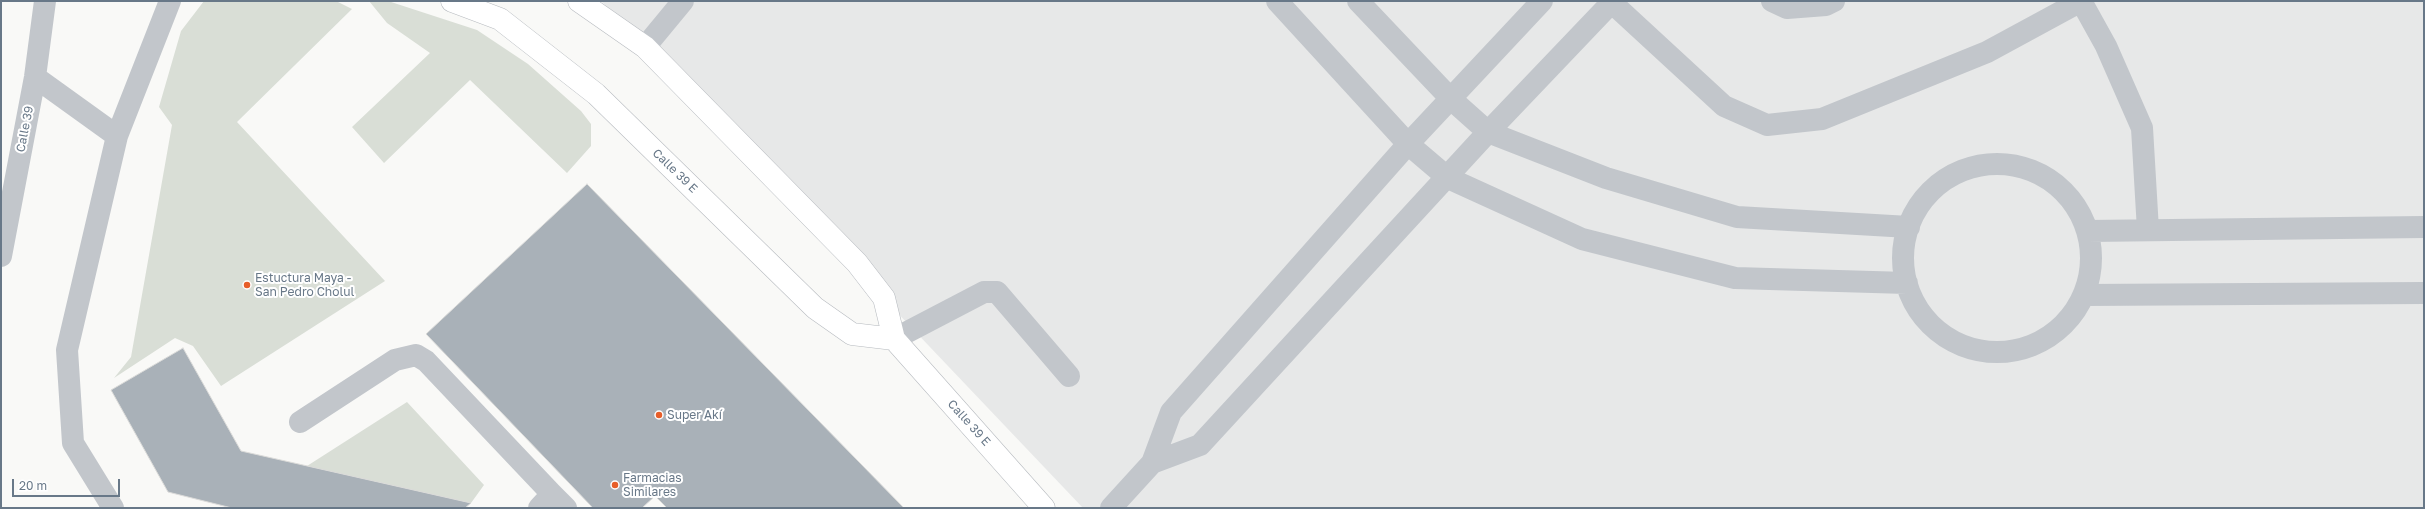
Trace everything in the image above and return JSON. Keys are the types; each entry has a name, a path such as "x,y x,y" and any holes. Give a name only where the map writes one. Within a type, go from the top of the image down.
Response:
{"main road":[{"name":"Calle 39 E","path":"452,1 500,19 596,94 815,308 852,334 894,339"},
{"name":"Calle 39 E","path":"579,1 645,48 857,263 884,298 894,339 1044,508"}],"street":[{"name":"Calle 39","path":"1,256 35,77 45,1"},
{"path":"113,508 73,443 67,350 117,136 170,1"},
{"path":"645,48 682,1"},
{"path":"1277,1 1408,144 1448,178 1582,239 1735,278 1907,283"},
{"path":"1358,1 1451,99 1488,132 1606,178 1737,217 1909,227"},
{"path":"1111,508 1152,463 1171,412 1408,144 1542,1"},
{"path":"1152,463 1200,444 1611,1 1724,106 1767,125 1822,119 1986,52 2081,1 2106,46 2142,128 2148,230"},
{"path":"1772,1 1787,8 1826,5 1834,1"},
{"path":"35,77 117,136"},
{"path":"1990,163 2023,166 2052,181 2075,205 2088,231 2092,263 2084,295 2066,323 2045,340 2014,351 1982,352 1950,340 1925,319 1913,301 1903,269 1905,236 1918,206 1940,182 1969,167 1990,163"},
{"path":"2088,231 2424,227"},
{"path":"894,339 984,292 997,292 1070,376"},
{"path":"2084,295 2424,293"},
{"path":"300,422 395,360 416,355 426,361 552,503"}],"shaded area":[{"path":"204,1 336,1 352,9 237,122 385,281 221,386 193,346 175,338 114,378 131,357 172,125 159,107 181,31"},
{"path":"369,1 388,1 477,30 528,64 581,111 591,124 591,146 567,173 470,80 384,163 352,127 430,53 387,23"},
{"path":"601,1 2424,1 2424,508 1083,508"},
{"path":"407,402 484,485 471,503 307,466"}],"building":[{"name":"Super Akí","path":"587,184 904,508 667,508 655,496 642,508 593,508 426,334"},
{"path":"183,348 241,451 471,503 465,508 232,508 168,492 111,390"}],"place":[{"name":"Estuctura Maya - San Pedro Cholul","path":"247,285"},
{"name":"Super Akí","path":"659,415"},
{"name":"Farmacias Similares","path":"615,485"}]}
